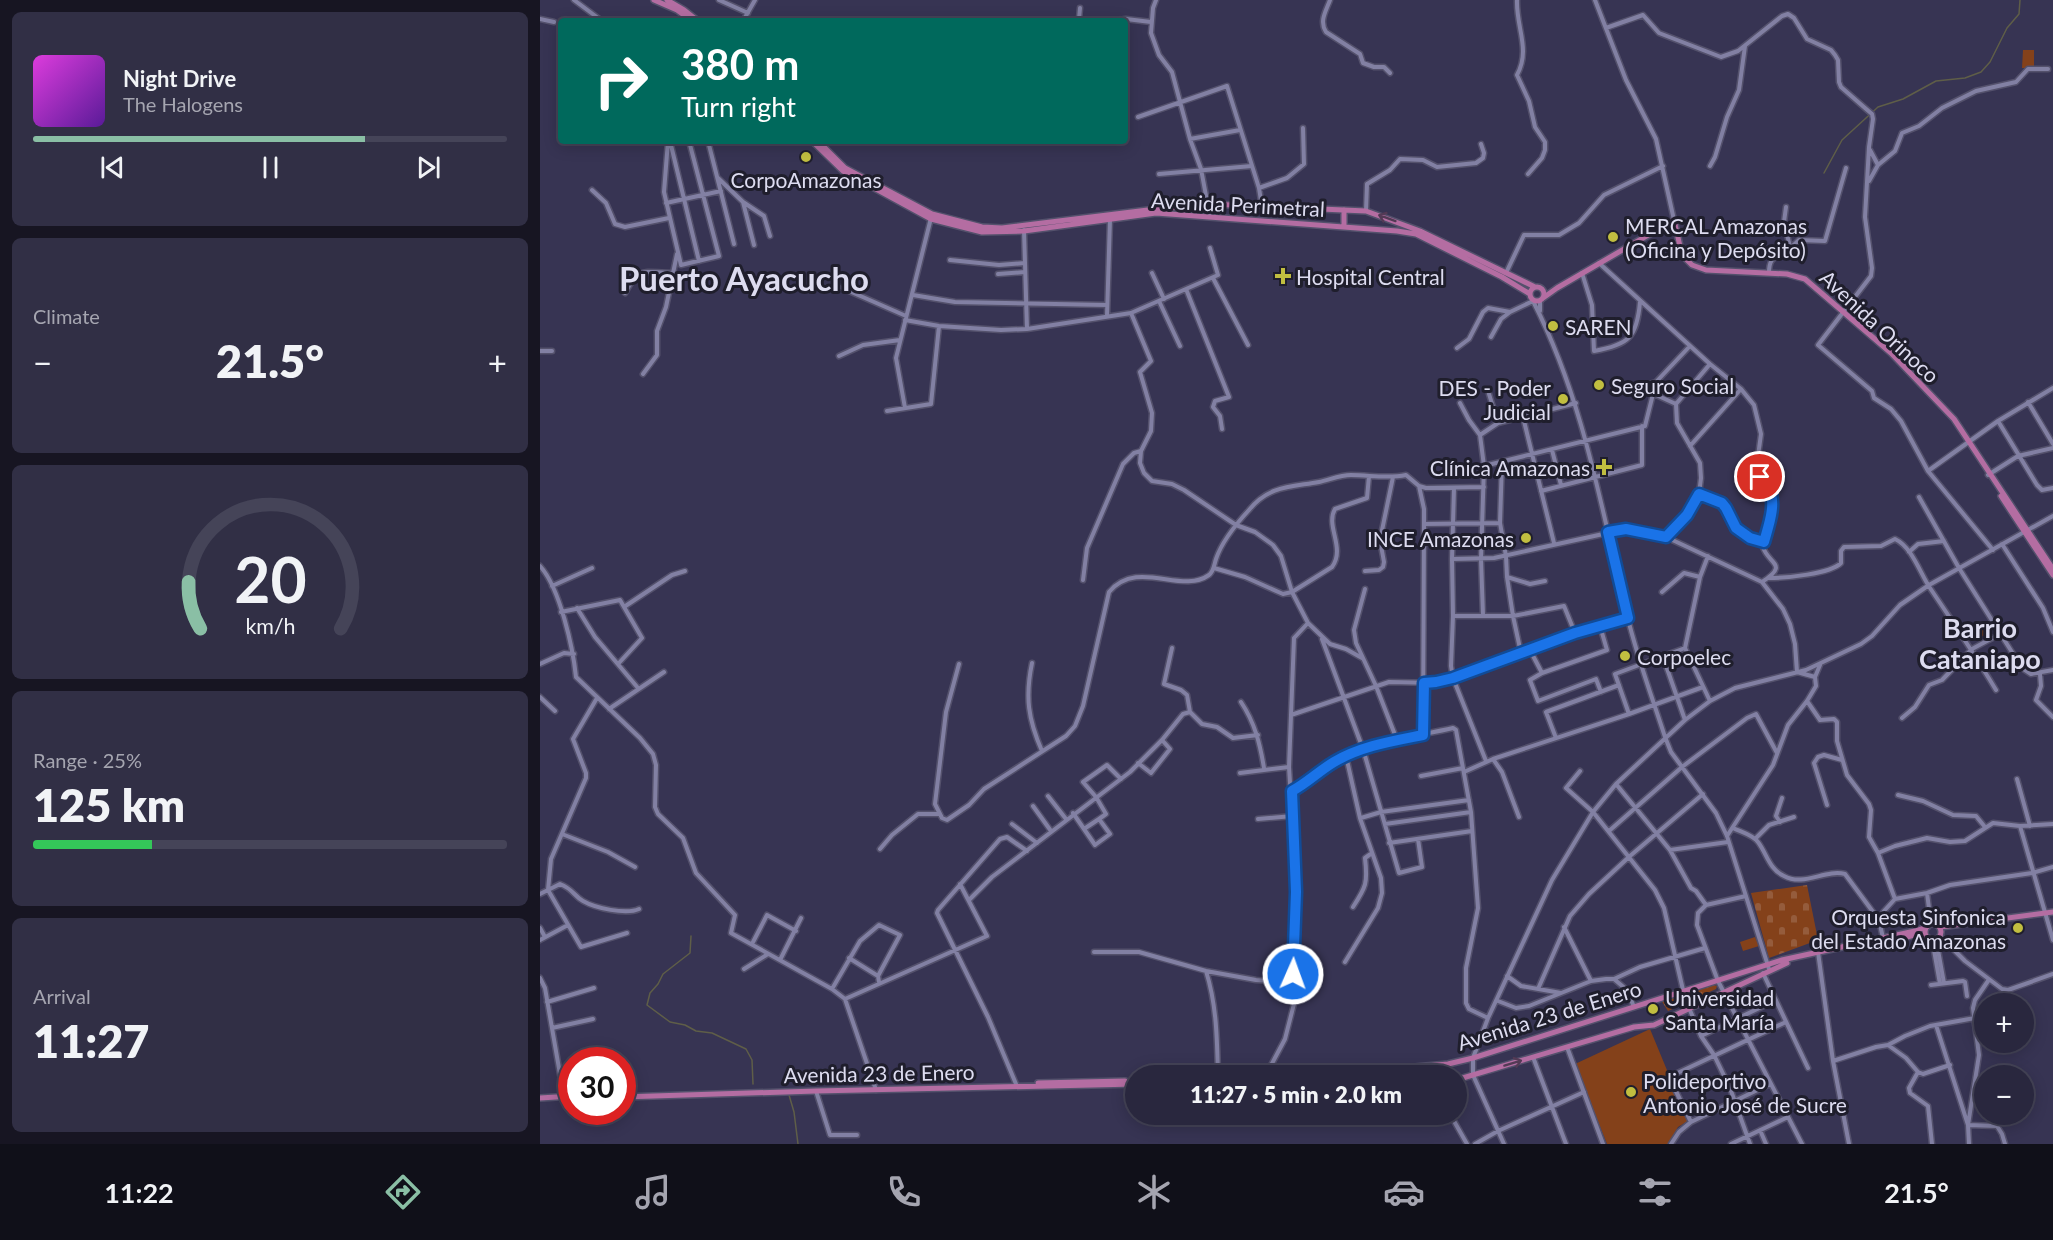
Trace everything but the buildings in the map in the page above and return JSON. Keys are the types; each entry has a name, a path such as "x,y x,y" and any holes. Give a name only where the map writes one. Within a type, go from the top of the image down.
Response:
{"main road":[{"path":"654,0 677,10 688,18"},
{"path":"667,0 676,2 695,18"},
{"name":"Avenida Perimetral","path":"815,144 843,171 932,217 982,232 1156,213 1416,234 1502,277 1530,294"},
{"name":"Avenida Perimetral","path":"821,144 845,168 932,217"},
{"name":"Avenida Perimetral","path":"1110,218 1156,209 1209,204 1366,211 1420,231 1537,287"},
{"path":"1344,210 1344,227"},
{"path":"1557,288 1537,287 1530,294 1533,301 1542,299 1674,220"},
{"name":"Avenida Orinoco","path":"1674,220 1682,255 1692,265 1706,270 1787,274 1805,279 1891,353 1954,419 1989,475 2053,568"},
{"path":"1537,287 1544,291 1542,299"},
{"name":"Avenida Orinoco","path":"2027,532 2053,575"},
{"name":"Avenida 23 de Enero","path":"1818,953 1914,935 1936,936 2053,913"},
{"name":"Avenida 23 de Enero","path":"1437,1065 1473,1058 1683,990 1818,953 1936,924 1936,936"},
{"path":"1929,926 1926,934 1936,936"},
{"name":"Avenida 23 de Enero","path":"1467,1077 1634,1027 1654,1025 1763,973 1769,967"},
{"name":"Avenida 23 de Enero","path":"636,1096 1016,1084 1125,1083"},
{"name":"Avenida 23 de Enero","path":"636,1096 1125,1083"},
{"path":"540,1100 558,1098"},
{"path":"540,1100 558,1099"}],"street":[{"path":"574,0 598,18"},
{"path":"719,0 748,14"},
{"path":"745,18 755,0"},
{"path":"1156,0 1151,22 1154,44 1173,72 1190,139 1201,170 1210,217"},
{"path":"1330,0 1323,19 1326,32 1360,54 1363,63 1374,68 1384,68 1390,73"},
{"path":"1517,0 1516,16 1522,37 1523,57 1523,63 1517,75 1529,101 1534,127 1545,142 1542,158 1528,174"},
{"name":"Avenida Orinoco","path":"1596,1 1626,80 1652,128 1663,166 1674,220"},
{"path":"1080,8 1080,18"},
{"path":"748,14 749,18"},
{"path":"1606,28 1643,15 1659,33 1721,57 1746,46 1782,16 1791,15 1807,39 1831,50 1835,55 1838,60 1841,87 1872,114 1873,119 1865,217 1872,268 1871,276 1818,345 1872,391 1875,398 1891,409 1901,421 1928,471 1993,550"},
{"path":"540,19 554,22"},
{"path":"1128,19 1151,22"},
{"path":"1710,166 1715,158 1727,117 1739,90 1746,46"},
{"path":"1868,181 1878,165 1895,151 1902,133 1919,126 1942,108 1976,91 2016,82 2028,69 2048,69"},
{"path":"1138,117 1227,86 1263,207"},
{"path":"1259,188 1287,178 1304,164 1303,128"},
{"path":"1190,139 1240,130"},
{"path":"669,144 664,192 681,265 719,256 690,144"},
{"path":"670,144 699,261"},
{"path":"709,144 734,244"},
{"path":"1366,211 1367,184 1390,170 1400,159 1423,160 1437,167 1476,163 1483,158 1481,144"},
{"path":"1869,147 1878,165"},
{"path":"1159,174 1252,166"},
{"path":"1506,273 1524,235 1559,235 1579,223 1604,195 1663,166"},
{"path":"1768,273 1773,256 1802,240 1825,241 1845,168"},
{"path":"717,177 743,202 764,216 770,236"},
{"path":"592,190 606,203 615,224 625,228 669,218"},
{"path":"666,203 721,191"},
{"path":"743,202 754,245"},
{"path":"1786,207 1784,222 1790,248"},
{"path":"905,408 896,358 932,217"},
{"path":"1107,317 1110,218"},
{"path":"1024,228 1028,329"},
{"path":"840,287 906,318 939,326 1001,330 1028,329 1131,313 1213,278 1218,275 1209,248"},
{"path":"643,374 657,355 657,331 666,307 677,252"},
{"path":"950,260 990,264 1025,262"},
{"path":"1599,263 1710,364 1741,389 1754,405 1761,434 1756,471 1770,489 1771,497 1770,520 1764,542 1765,551 1775,562 1776,567 1762,582"},
{"path":"998,274 1025,272"},
{"path":"625,293 634,277 639,273 673,273"},
{"path":"1152,273 1180,346"},
{"path":"1582,273 1592,306 1594,351 1610,348 1632,336 1639,321 1640,301"},
{"path":"1213,278 1248,345"},
{"path":"1186,289 1229,397 1215,400 1213,407 1220,416 1222,429"},
{"path":"913,295 954,302 1107,305"},
{"path":"1540,315 1542,299"},
{"path":"1491,337 1502,319 1510,312 1533,301 1576,404 1596,477 1628,618 1665,737 1671,752 1716,813 1727,836 1769,967"},
{"path":"1457,348 1469,339 1483,312 1488,308 1510,312"},
{"path":"1131,313 1151,361 1140,372 1152,413 1151,431 1141,451 1140,463 1144,473 1152,481 1172,484 1184,490 1236,525 1255,532 1273,545 1281,556 1292,592 1308,623 1330,644 1346,649 1362,658"},
{"path":"887,411 931,404 939,326"},
{"path":"839,356 863,345 900,340"},
{"path":"1629,390 1656,382 1690,346"},
{"path":"540,351 552,351"},
{"path":"1666,537 1687,515 1699,494 1700,463 1677,423 1676,404 1710,364"},
{"path":"1484,466 1645,426 1656,382"},
{"path":"1928,471 2028,402 2053,388"},
{"path":"1690,446 1741,389"},
{"path":"1489,394 1498,423"},
{"path":"1654,394 1676,404"},
{"path":"1989,475 2018,456 2053,446 2028,402"},
{"path":"1460,403 1468,420 1480,435 1484,466 1481,559 1483,615"},
{"path":"1480,435 1498,423 1576,404"},
{"path":"1522,417 1554,543"},
{"path":"1998,422 2042,490 2053,488"},
{"path":"1541,491 1642,465 1642,426"},
{"path":"1552,450 1561,485"},
{"path":"1083,580 1086,548 1123,464 1134,453 1141,451"},
{"path":"1502,462 1500,523 1513,616 1521,653"},
{"path":"959,664 946,712 935,804 942,818 947,820 969,805 984,789 1066,736 1075,726 1080,717 1109,592 1116,584 1138,577 1193,581 1209,575 1236,525 1258,501 1277,489 1349,475 1393,477 1406,475 1419,486 1426,488 1484,486"},
{"path":"1214,568 1245,577 1283,594 1292,592 1332,567 1336,561 1336,534 1332,526 1332,512 1335,508 1367,498 1369,476"},
{"path":"1365,571 1379,570 1383,567 1380,540 1393,477"},
{"path":"1419,486 1424,509 1423,735"},
{"path":"1454,488 1453,616 1450,666 1486,761"},
{"path":"1699,494 1722,503 1736,528 1750,538 1764,542"},
{"path":"1918,497 1959,568 2026,673 2040,674 2053,670"},
{"path":"1504,1144 1473,1075 1473,1058 1488,1018 1552,880 1593,813 1616,784 1665,737 1710,701 1735,688 1820,665 1861,644 1872,636 1900,605 1929,585 2053,516"},
{"path":"1424,524 1500,523"},
{"path":"1452,559 1506,556 1554,543 1626,529 1666,537 1762,582 1783,609 1790,624 1795,644 1797,672"},
{"path":"1768,578 1784,578 1834,568 1841,563 1841,551 1844,547 1881,546 1895,539 1909,552 1996,690"},
{"path":"1909,552 1918,544 1944,541"},
{"path":"2002,544 2043,608 2053,632"},
{"path":"1708,556 1700,577 1685,648 1710,701"},
{"path":"540,567 549,576 561,612 574,654 576,677 653,754 656,765 655,807 658,814 683,838 696,873 735,915 731,933 832,989 845,999 876,1088"},
{"path":"552,586 592,568"},
{"path":"624,607 672,575 685,571"},
{"path":"1662,592 1684,573 1700,577"},
{"path":"1507,577 1530,584 1545,581"},
{"path":"1365,589 1354,630 1356,643 1397,740"},
{"path":"561,612 620,600 642,638 618,664"},
{"path":"1453,616 1513,616 1564,606 1575,633"},
{"path":"577,608 595,637 639,688"},
{"path":"1290,715 1389,682 1424,683 1453,678 1575,633 1628,618"},
{"path":"1272,1065 1285,1039 1295,1004 1293,974 1296,892 1289,767 1290,715 1294,638 1308,623"},
{"path":"1599,626 1607,650 1542,673 1530,680 1538,701 1596,679 1601,692"},
{"path":"1902,718 1915,707 1929,685 1942,680 1972,649 2000,634"},
{"path":"1321,637 1363,749 1399,873 1422,867 1418,839"},
{"path":"1172,648 1164,684 1181,690 1187,695 1190,712 1202,724 1217,726 1233,738 1258,735"},
{"path":"1629,714 1615,674 1685,648"},
{"path":"1530,650 1542,673"},
{"path":"540,664 564,653 574,654"},
{"path":"1663,657 1685,720"},
{"path":"1032,663 1027,687 1032,729 1042,751"},
{"path":"1727,836 1773,765 1788,725 1816,686 1815,677 1820,665"},
{"path":"609,709 664,672"},
{"path":"1797,672 1815,677"},
{"path":"2040,674 2041,686 2036,700 2053,717"},
{"path":"1556,738 1546,712 1618,685"},
{"path":"1421,776 1463,770 1703,687"},
{"path":"540,697 555,711"},
{"path":"597,698 573,739 586,778 551,859 548,890 581,947 627,933"},
{"path":"1807,701 1820,720 1834,719 1837,722 1837,741 1842,760 1847,775 1871,810 1869,837 1878,853 1895,899"},
{"path":"1241,702 1250,715 1258,735 1264,768"},
{"path":"969,900 992,877 1073,813 1121,779 1162,740 1183,714 1190,712"},
{"path":"1609,831 1682,767 1747,718 1756,714 1777,753"},
{"path":"1292,791 1334,762 1363,749 1453,728 1456,730 1471,812 1478,912 1467,968 1466,1003 1469,1009 1488,1018"},
{"path":"1138,763 1151,773 1170,749 1162,740"},
{"path":"1827,805 1814,763 1818,757 1824,755 1842,760"},
{"path":"1345,962 1378,908 1382,893 1381,879 1360,819 1346,756"},
{"path":"1493,759 1502,772 1519,818"},
{"path":"1084,829 1106,814 1096,797 1083,782 1107,765 1121,779"},
{"path":"1240,773 1264,768 1289,767"},
{"path":"1580,771 1566,788 1609,831 1630,856 1662,902 1683,990"},
{"path":"2017,779 2030,826"},
{"path":"1616,784 1670,850 1690,888 1696,891 1706,905"},
{"path":"1538,989 1570,916 1589,894 1630,856 1703,794"},
{"path":"1898,795 1923,801 1953,815 1976,816 1985,827"},
{"path":"1048,796 1066,819"},
{"path":"1780,822 1776,816 1782,798"},
{"path":"1360,819 1382,812 1469,800"},
{"path":"1033,806 1051,831"},
{"path":"1385,824 1471,812"},
{"path":"880,849 892,835 918,814 939,813"},
{"path":"1073,813 1095,844 1110,834 1100,819"},
{"path":"1257,819 1293,816"},
{"path":"1755,839 1770,825 1794,818"},
{"path":"1012,824 1036,843"},
{"path":"1878,853 1927,838 1950,842 1965,841 1993,824 2019,826 2053,824"},
{"path":"2019,826 2053,940"},
{"path":"1733,828 1755,839 1766,859 1784,877 1804,880 1839,872 1845,874 1879,920 1883,938"},
{"path":"1389,843 1472,831"},
{"path":"562,834 608,852 635,867"},
{"path":"1016,1084 988,1017 937,913 1003,837 1007,837 1027,851"},
{"path":"1670,850 1728,842"},
{"path":"1353,908 1365,889 1367,874 1365,858 1372,853"},
{"path":"1879,920 1895,899 1974,881 2032,873 2053,867"},
{"path":"540,894 560,884 593,905 620,912 639,909"},
{"path":"845,999 987,936 960,884"},
{"path":"1927,893 1929,926"},
{"path":"1746,896 1706,905 1698,913 1696,920 1718,981 1802,1144"},
{"path":"752,944 767,915 796,931"},
{"path":"780,960 801,918"},
{"path":"540,940 568,925"},
{"path":"832,989 860,940 879,925 900,935 878,976 879,982"},
{"path":"1564,926 1591,981"},
{"path":"540,928 545,937"},
{"path":"1936,936 1997,987 2008,990 2053,974"},
{"path":"1936,936 1942,984"},
{"path":"1497,1001 1516,1008 1529,1006 1591,981 1614,979 1640,967 1706,948"},
{"path":"1094,952 1139,952 1206,971 1256,980 1295,983"},
{"path":"1818,953 1833,1060 1849,1144"},
{"path":"744,969 768,954"},
{"path":"849,958 878,976"},
{"path":"1206,971 1216,1018 1218,1065"},
{"path":"1763,973 1808,1068"},
{"path":"1507,976 1521,986 1561,993"},
{"path":"1614,979 1627,990 1634,1006"},
{"path":"541,981 545,988 558,1062"},
{"path":"1931,985 1963,981 1967,996"},
{"path":"1979,993 1988,981"},
{"path":"547,1002 594,988"},
{"path":"1701,1036 1776,1000"},
{"path":"1689,1008 1701,1036 1714,1055 1730,1088 1750,1144"},
{"path":"1833,1060 1888,1045 1936,1025 1974,1018"},
{"path":"552,1028 593,1019"},
{"path":"1691,1122 1669,1077 1786,1022"},
{"path":"1936,1025 1968,1125 1970,1144"},
{"path":"1888,1045 1923,1074 1950,1065"},
{"path":"1567,1046 1603,1144"},
{"path":"1968,1125 1979,1053"},
{"path":"1533,1057 1566,1144"},
{"path":"1918,1072 1909,1088 1910,1093 1928,1106 1932,1144"},
{"path":"1673,1143 1679,1132 1691,1122 1770,1084"},
{"path":"816,1091 830,1136 857,1135"},
{"path":"1475,1144 1498,1131 1584,1092"},
{"path":"1731,1144 1788,1117"},
{"path":"1456,1125 1467,1144"},
{"path":"1968,1125 1997,1126 2005,1144"},
{"path":"1760,1130 1767,1144"}],"green space":[{"path":"2023,50 2034,50 2034,68 2022,68"},
{"path":"1987,622 1992,631 1979,638 1975,629"},
{"path":"1807,885 1818,940 1769,958 1751,893"},
{"path":"1755,937 1759,946 1743,951 1740,942"},
{"path":"1717,986 1716,989 1668,1011 1661,1000"},
{"name":"Polideportivo Antonio José de Sucre","path":"1650,1029 1688,1121 1678,1127 1668,1144 1607,1144 1575,1064"}],"waterway":[{"path":"1824,173 1842,140 1878,107 1903,99 1936,81 1965,78 1981,72 1990,62 2007,28 2019,14 2020,0"},
{"path":"691,936 690,953 663,974 650,993 647,1005 670,1022 685,1025 696,1031 712,1033 746,1049 752,1060 753,1084"},
{"path":"789,1095 794,1112 798,1144"}],"place":[{"name":"CorpoAmazonas","path":"806,157"},
{"name":"MERCAL Amazonas (Oficina y Depósito)","path":"1613,237"},
{"name":"Hospital Central","path":"1283,276"},
{"name":"SAREN","path":"1553,326"},
{"name":"Seguro Social","path":"1599,385"},
{"name":"DES - Poder Judicial","path":"1563,399"},
{"name":"Clínica Amazonas","path":"1604,467"},
{"name":"INCE Amazonas","path":"1526,538"},
{"name":"Corpoelec","path":"1625,656"},
{"name":"Orquesta Sinfonica del Estado Amazonas","path":"2018,928"},
{"name":"Universidad Santa María","path":"1653,1009"},
{"name":"Polideportivo Antonio José de Sucre","path":"1631,1092"}],"district":[{"name":"Puerto Ayacucho","path":"744,278"},
{"name":"Barrio Cataniapo","path":"1980,642"}],"route":[{"path":"1293,974 1296,892 1292,791 1334,762 1363,749 1423,735 1424,683 1453,678 1575,633 1628,618 1608,532 1626,529 1666,537 1687,515 1699,494 1722,503 1736,528 1750,538 1764,542 1772,510 1770,489 1760,477"}]}
